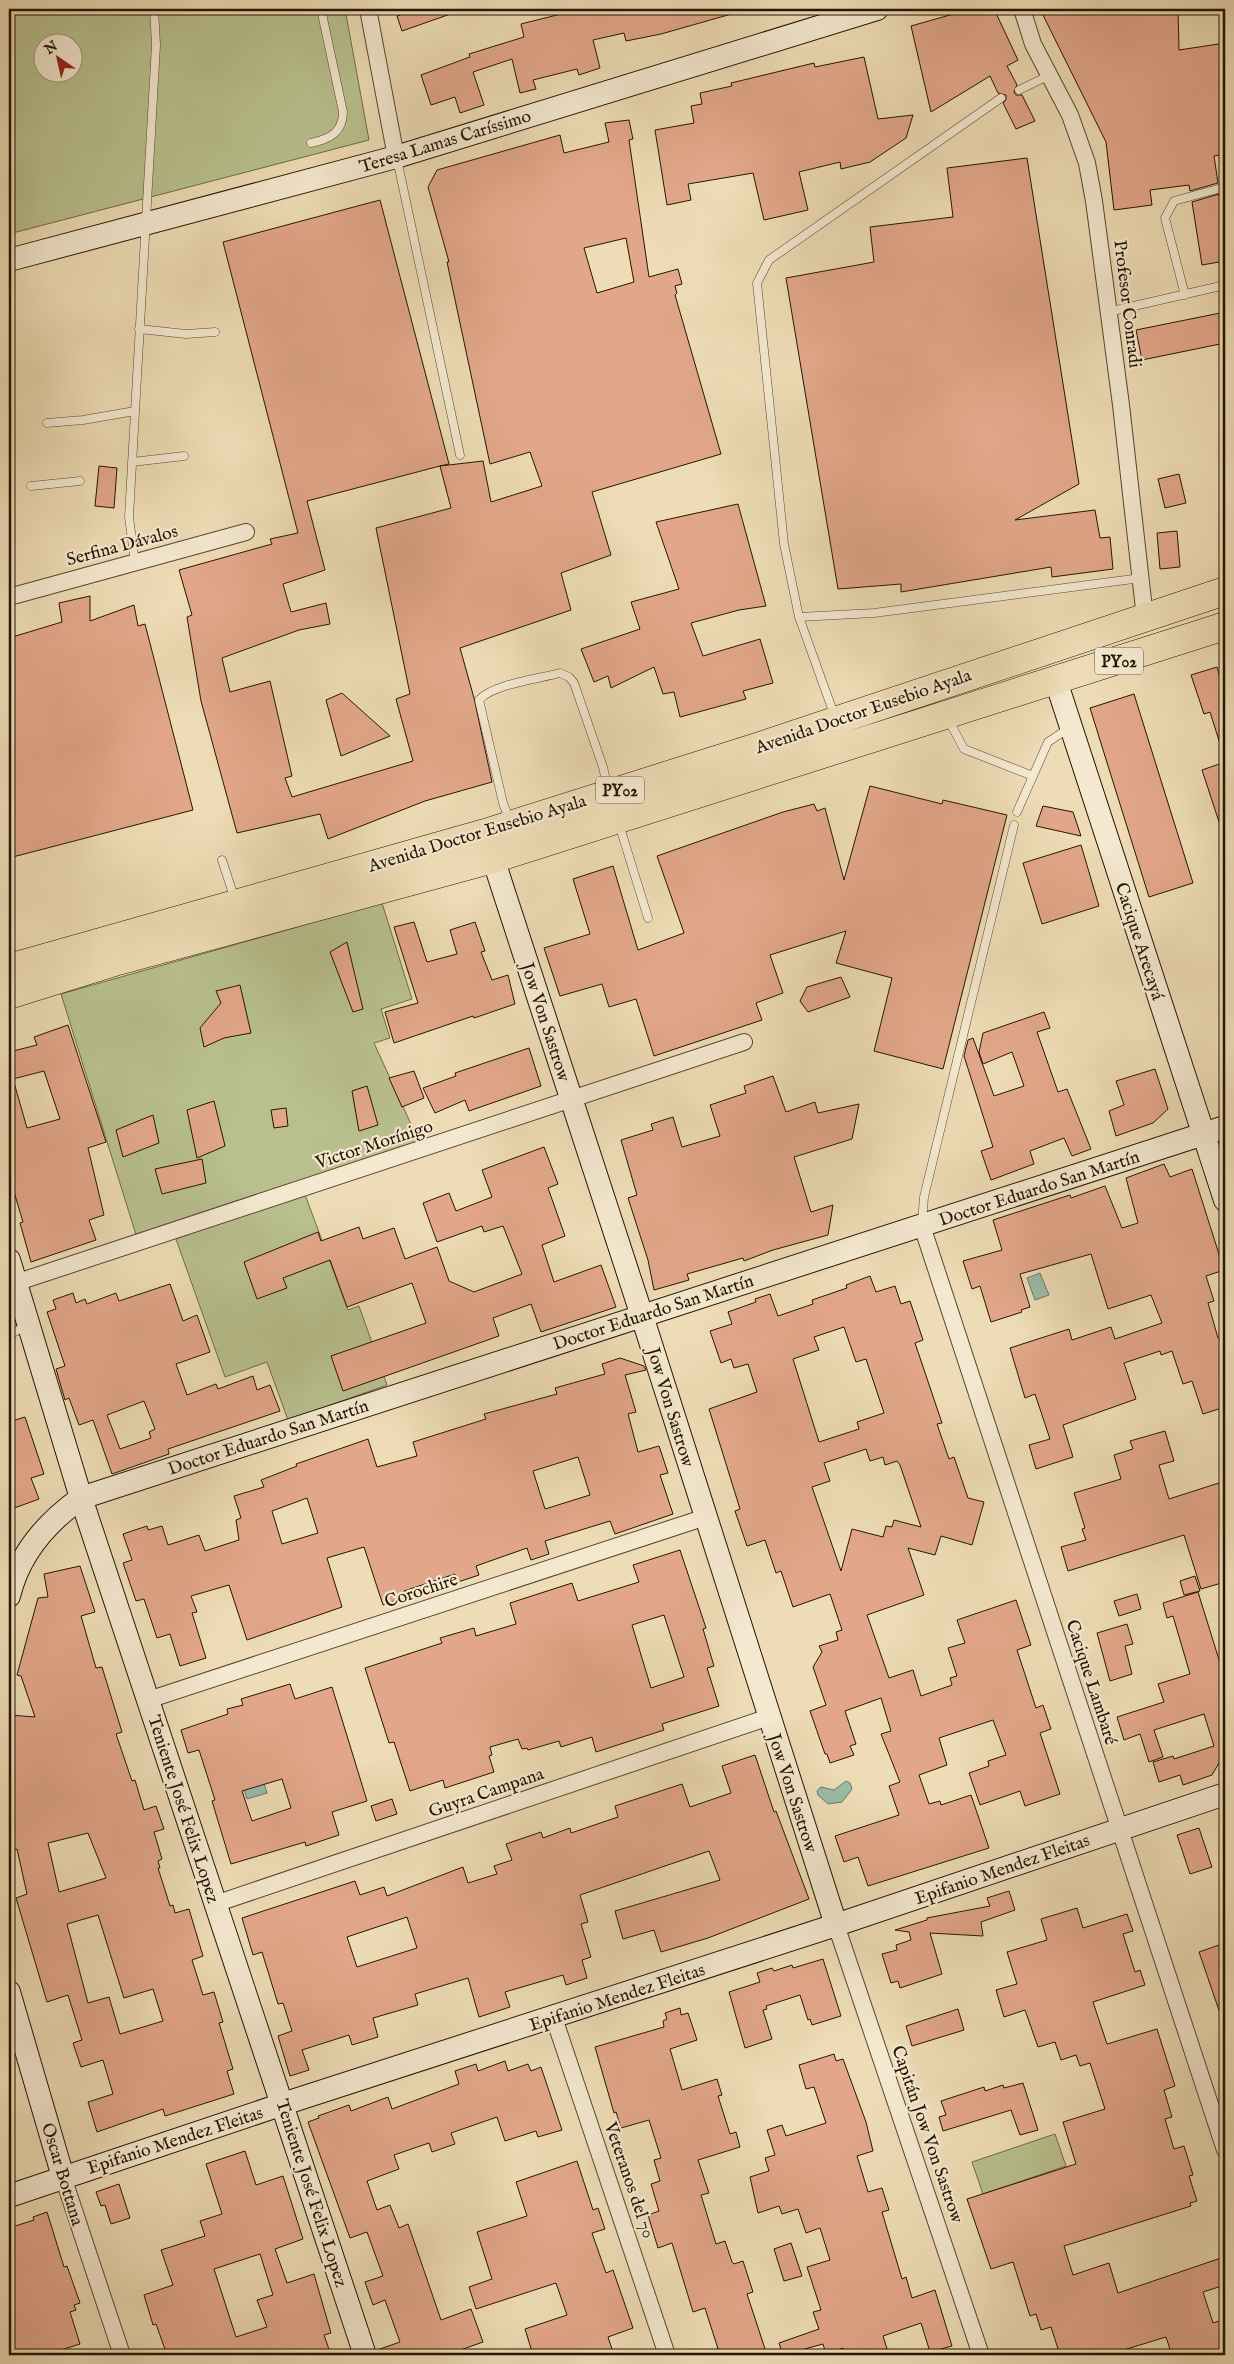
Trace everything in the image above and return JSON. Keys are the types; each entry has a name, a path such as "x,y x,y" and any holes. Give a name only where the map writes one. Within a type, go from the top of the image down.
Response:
{"highway":[{"name":"Avenida Doctor Eusebio Ayala","path":"9,968 235,908 485,833 836,720 1225,591"},
{"path":"1014,695 1028,677 1146,638 1148,633 1145,618"},
{"name":"Avenida Doctor Eusebio Ayala","path":"9,995 118,961 493,859 1014,695 1225,626"}],"street":[{"path":"368,9 396,157"},
{"name":"Teresa Lamas Caríssimo","path":"9,260 396,157 877,9"},
{"name":"Profesor Conradi","path":"1022,9 1033,44 1070,115 1087,163 1094,201 1145,618"},
{"name":"Serfina Dávalos","path":"9,597 246,532"},
{"name":"Cacique Arecayá","path":"1056,681 1225,1200"},
{"name":"Jow Von Sastrow","path":"485,833 642,1316 836,1925"},
{"name":"Victor Morínigo","path":"12,1284 744,1042"},
{"name":"Doctor Eduardo San Martín","path":"81,1498 1225,1127"},
{"name":"Cacique Lambaré","path":"922,1226 1225,2150"},
{"name":"Teniente José Felix Lopez","path":"9,1260 18,1330 81,1498 365,2355"},
{"path":"9,1596 26,1555 42,1530 81,1498"},
{"name":"Corochire","path":"148,1700 706,1517"},
{"name":"Guyra Campana","path":"215,1904 769,1717"},
{"name":"Epifanio Mendez Fleitas","path":"9,2196 283,2104 554,2018 836,1925 1225,1794"},
{"name":"Capitán Jow Von Sastrow","path":"836,1925 981,2355"},
{"name":"Oscar Bottana","path":"9,1992 62,2177 122,2355"},
{"name":"Veteranos del 70","path":"554,2018 667,2355"}],"lane":[{"path":"135,562 129,517 146,224 147,172 156,46 154,9"},
{"path":"312,142 331,136 340,129 343,122 343,112 321,9"},
{"path":"1223,9 1225,24"},
{"path":"1019,90 1050,75"},
{"path":"836,720 799,617 784,544 757,283 769,260 1001,98"},
{"path":"396,157 460,455"},
{"path":"1185,295 1165,218 1168,208 1174,200 1225,187"},
{"path":"1108,312 1225,285"},
{"path":"140,329 186,334 214,332"},
{"path":"47,423 83,420 135,411"},
{"path":"132,462 184,456"},
{"path":"31,486 80,481"},
{"path":"799,617 874,613 1141,578"},
{"path":"511,824 503,803 479,700 485,694 497,690 560,673 568,677 574,683 603,767 609,794"},
{"path":"947,716 964,749 1033,776"},
{"path":"1017,812 1048,742 1071,727"},
{"path":"618,819 648,918"},
{"path":"922,1226 924,1197 1014,825"},
{"path":"222,860 235,908"},
{"path":"118,961 126,950 154,942"}],"green space":[{"path":"9,9 345,9 369,140 9,234"},
{"path":"382,903 412,999 381,1009 390,1038 374,1043 420,1144 137,1238 61,994"},
{"path":"304,1192 348,1310 359,1306 387,1385 288,1420 267,1362 225,1377 176,1239"},
{"path":"1055,2134 1066,2166 983,2194 972,2162"}],"shaded area":[{"path":"1040,1273 1049,1295 1035,1300 1027,1278"},
{"path":"263,1780 267,1793 247,1799 243,1786"},
{"path":"846,1781 850,1783 852,1789 842,1802 828,1804 818,1795 817,1791 821,1787 834,1790"}],"building":[{"path":"417,9 459,9 459,11 402,31 397,16"},
{"path":"564,9 735,9 735,13 661,34 626,41 624,33 593,40 600,68 579,75 577,69 533,80 536,89 520,93 512,59 473,72 484,105 460,113 455,97 431,105 421,75 470,57 469,54 524,37 521,24 565,13"},
{"path":"971,9 994,9 1018,60 1007,66 1017,85 1014,92 1016,95 1022,95 1035,121 1016,129 1003,103 1006,100 1006,95 998,93 990,76 931,112 911,26"},
{"path":"1040,9 1178,9 1179,50 1225,43 1225,154 1214,156 1218,183 1190,191 1189,185 1150,190 1152,205 1114,210 1106,142"},
{"path":"864,57 878,119 913,115 906,138 870,162 841,169 840,162 799,172 808,210 764,220 753,173 688,184 691,200 667,205 655,130 694,123 691,106 702,104 700,93 732,86 731,83 814,63 815,67"},
{"path":"629,120 633,139 629,140 649,277 678,269 682,284 675,286 677,293 675,295 721,454 592,492 611,555 561,573 571,610 460,648 474,698 492,782 425,801 328,839 320,814 237,833 201,701 187,617 192,615 179,570 272,544 270,539 298,533 223,242 380,200 449,464 440,466 483,461 491,502 542,486 530,452 490,464 447,262 449,262 428,187 437,170 560,135 564,153 609,142 605,123","holes":["626,238 634,282 597,293 584,248","440,466 451,508 376,528 410,694 396,699 413,761 292,797 285,778 292,776 270,681 230,692 222,658 299,630 330,624 326,603 291,612 283,584 325,570 307,501"]},
{"path":"1027,158 1079,484 1015,520 1095,510 1100,538 1110,537 1113,569 1052,577 1051,567 901,592 901,584 838,589 786,278 874,262 870,227 953,217 947,168"},
{"path":"1219,194 1220,201 1225,200 1225,261 1202,265 1192,202"},
{"path":"1225,312 1225,343 1142,360 1136,330"},
{"path":"99,466 117,468 114,508 95,506"},
{"path":"1179,474 1186,503 1165,508 1158,479"},
{"path":"738,504 766,606 739,610 691,623 703,656 760,639 773,683 743,691 746,699 680,717 674,692 663,694 654,667 611,688 608,676 594,682 581,649 640,629 631,602 679,589 656,522"},
{"path":"1177,531 1180,567 1160,569 1157,533"},
{"path":"90,596 90,621 134,605 138,626 145,624 193,810 9,858 9,638 62,622 59,603"},
{"path":"1217,667 1225,695 1225,749 1222,750 1210,712 1204,714 1191,675"},
{"path":"342,693 390,736 341,756 326,700"},
{"path":"1134,694 1193,883 1149,897 1090,708"},
{"path":"1225,762 1225,830 1222,831 1202,770"},
{"path":"870,786 942,804 943,800 1007,815 943,1069 874,1051 892,978 836,963 846,931 770,955 783,993 756,1003 762,1020 654,1056 636,999 609,1007 602,984 560,996 544,948 590,934 573,879 613,866 638,950 684,933 657,856 783,812 814,804 817,811 825,808 844,880"},
{"path":"1043,806 1073,812 1081,836 1036,826"},
{"path":"1081,845 1099,906 1042,924 1023,863"},
{"path":"414,922 427,962 457,954 450,930 475,922 485,951 481,952 492,980 508,975 515,1004 394,1043 385,1012 418,1003 394,927"},
{"path":"347,942 363,1009 353,1012 330,952"},
{"path":"841,977 850,997 808,1012 800,1001 807,987"},
{"path":"240,985 251,1033 224,1038 204,1047 200,1028 221,1003 216,991"},
{"path":"1044,1012 1050,1028 1037,1032 1058,1092 1067,1089 1091,1149 1072,1156 1064,1138 1030,1151 1034,1164 991,1180 981,1151 993,1147 964,1056 968,1040 973,1038 994,1096 1024,1086 1012,1052 983,1064 979,1052 983,1033"},
{"path":"68,1025 106,1142 88,1148 104,1215 89,1220 96,1240 31,1262 20,1223 23,1222 9,1175 9,1052 37,1045 34,1037","holes":["44,1071 60,1119 27,1128 13,1079"]},
{"path":"529,1048 541,1086 469,1111 465,1100 435,1113 423,1088 456,1076 455,1073"},
{"path":"1155,1069 1168,1109 1153,1123 1116,1136 1109,1111 1124,1105 1116,1081"},
{"path":"414,1071 424,1098 402,1107 389,1078"},
{"path":"773,1076 786,1112 815,1102 818,1113 859,1104 852,1139 794,1157 811,1212 833,1205 828,1235 773,1250 744,1261 743,1258 687,1274 689,1280 654,1290 648,1260 628,1198 637,1195 621,1140 653,1130 651,1124 673,1117 682,1147 720,1136 710,1105 746,1093 744,1086"},
{"path":"367,1086 378,1125 359,1131 352,1091"},
{"path":"214,1101 225,1146 197,1158 187,1110"},
{"path":"286,1108 288,1126 274,1128 271,1110"},
{"path":"153,1115 159,1143 123,1157 116,1130"},
{"path":"544,1147 558,1184 548,1188 565,1236 542,1245 554,1282 601,1265 616,1307 541,1332 531,1304 493,1318 499,1336 343,1391 331,1356 426,1323 412,1283 347,1307 330,1260 283,1278 287,1288 257,1299 244,1262 318,1232 321,1241 359,1227 363,1239 394,1228 405,1259 437,1247 449,1281 474,1292 522,1274 503,1226 484,1232 482,1226 437,1242 423,1203 449,1193 456,1211 492,1197 482,1170"},
{"path":"202,1159 206,1183 162,1194 155,1169"},
{"path":"1164,1164 1170,1177 1192,1169 1224,1270 1206,1276 1214,1301 1208,1303 1218,1338 1222,1337 1225,1347 1225,1407 1203,1414 1192,1381 1183,1384 1172,1351 1161,1355 1160,1351 1124,1363 1136,1399 1063,1425 1073,1457 1036,1469 1029,1445 1050,1439 1035,1394 1025,1398 1010,1348 1069,1329 1072,1340 1111,1327 1115,1339 1162,1323 1151,1295 1108,1309 1091,1254 1020,1274 1030,1307 1021,1310 1022,1312 991,1322 980,1286 972,1289 963,1261 1002,1250 993,1220 1070,1195 1071,1198 1105,1186 1122,1228 1138,1223 1126,1178"},
{"path":"870,1276 876,1292 895,1286 901,1304 910,1301 923,1340 915,1343 942,1423 937,1424 949,1459 954,1457 968,1498 984,1502 972,1545 941,1536 935,1555 908,1548 924,1595 867,1615 889,1678 913,1670 921,1696 952,1685 950,1678 957,1676 948,1648 965,1643 957,1620 1016,1600 1031,1645 1017,1650 1036,1708 1043,1705 1051,1729 1040,1733 1060,1794 1025,1806 1020,1791 980,1805 969,1773 989,1766 988,1761 1006,1755 993,1720 939,1738 947,1765 919,1775 929,1804 940,1801 941,1805 971,1795 989,1848 868,1886 858,1857 844,1862 835,1836 899,1815 889,1786 900,1782 881,1734 891,1731 881,1698 845,1711 856,1744 850,1746 854,1755 830,1763 810,1711 826,1705 813,1667 822,1652 819,1646 838,1640 836,1632 842,1630 830,1594 793,1607 781,1571 776,1573 765,1540 747,1546 735,1511 740,1509 709,1409 757,1392 748,1364 734,1368 731,1359 721,1363 710,1331 732,1324 728,1312 756,1302 755,1299 770,1294 778,1316 813,1304 812,1300 847,1288 846,1285","holes":["844,1327 856,1362 866,1359 884,1413 857,1422 859,1429 819,1442 793,1359 819,1350 814,1337","866,1449 870,1461 883,1457 885,1465 897,1461 900,1465 921,1527 894,1520 892,1527 886,1526 883,1537 852,1529 841,1571 812,1487 830,1481 824,1463"]},
{"path":"170,1284 183,1321 197,1315 210,1352 176,1364 187,1395 216,1384 218,1389 253,1376 257,1390 270,1385 280,1411 168,1449 169,1454 112,1474 93,1420 79,1425 69,1398 65,1400 56,1369 65,1366 47,1312 56,1309 53,1300 73,1293 76,1303 85,1299 87,1304 116,1293 119,1301","holes":["144,1401 155,1429 149,1432 151,1438 120,1449 107,1415"]},
{"path":"620,1358 644,1366 646,1370 625,1375 636,1412 628,1414 638,1452 659,1446 668,1473 660,1475 673,1514 615,1534 610,1521 545,1541 549,1554 531,1560 527,1548 476,1566 479,1575 458,1582 455,1574 404,1591 406,1597 383,1605 364,1547 327,1558 342,1607 247,1640 229,1585 191,1596 197,1612 192,1613 206,1658 180,1666 170,1634 157,1638 144,1599 136,1601 123,1563 132,1560 123,1534 147,1526 148,1530 162,1526 168,1545 199,1535 205,1551 239,1540 236,1520 241,1518 234,1496 264,1487 261,1480 297,1466 296,1464 368,1439 377,1467 417,1456 413,1442 486,1419 484,1414 557,1394 555,1388 605,1374 602,1364","holes":["578,1457 590,1495 545,1509 533,1471","307,1498 318,1533 282,1544 272,1511"]},
{"path":"25,1417 44,1474 31,1478 39,1499 9,1510 9,1422"},
{"path":"1165,1431 1174,1461 1159,1465 1169,1499 1225,1481 1225,1582 1201,1589 1184,1535 1068,1571 1061,1547 1086,1540 1082,1529 1085,1528 1074,1493 1121,1479 1114,1455 1133,1449 1130,1441"},
{"path":"680,1550 706,1628 703,1629 714,1666 707,1668 719,1706 662,1724 664,1730 596,1752 592,1737 561,1747 559,1741 528,1750 527,1748 522,1749 518,1739 490,1747 492,1755 489,1756 494,1772 445,1788 443,1780 410,1791 394,1742 389,1743 365,1668 442,1643 440,1638 474,1628 476,1636 516,1624 510,1603 572,1583 578,1601 639,1582 633,1565","holes":["664,1615 684,1677 651,1688 632,1625"]},
{"path":"80,1566 95,1612 81,1616 96,1668 102,1667 122,1732 116,1734 132,1781 135,1780 144,1810 156,1806 164,1829 154,1832 162,1859 158,1861 160,1868 158,1868 170,1906 173,1905 175,1913 189,1909 203,1956 192,1960 203,1995 214,1992 223,2022 219,2023 233,2069 227,2071 234,2094 165,2116 163,2109 97,2132 88,2102 113,2094 103,2060 81,2067 73,2043 82,2040 68,1995 47,2002 16,1898 27,1894 17,1849 11,1851 14,1771 9,1773 9,1715 35,1717 21,1676 17,1675 38,1598 48,1597 44,1574","holes":["88,1833 106,1878 59,1892 48,1843","98,1915 124,1998 153,1989 163,2021 120,2034 109,1997 88,2003 67,1924"]},
{"path":"1195,1576 1200,1591 1184,1595 1180,1581"},
{"path":"1198,1592 1225,1679 1225,1771 1221,1771 1219,1763 1212,1775 1183,1785 1180,1775 1159,1782 1153,1762 1173,1756 1174,1759 1214,1746 1204,1714 1154,1730 1163,1757 1149,1762 1140,1734 1124,1740 1117,1717 1164,1702 1158,1684 1190,1674 1173,1616 1167,1618 1163,1603"},
{"path":"1137,1594 1141,1609 1119,1616 1114,1601"},
{"path":"1127,1624 1133,1644 1125,1646 1132,1674 1110,1681 1097,1633"},
{"path":"290,1684 295,1699 332,1687 367,1801 332,1812 339,1835 306,1846 305,1842 231,1864 212,1801 215,1800 199,1750 188,1753 181,1730 228,1714 227,1709 243,1705 241,1699","holes":["282,1779 291,1808 252,1821 242,1791"]},
{"path":"755,1755 774,1812 776,1811 809,1899 708,1938 661,1952 654,1930 623,1939 615,1911 720,1880 709,1851 580,1895 588,1922 581,1924 591,1957 582,1960 587,1978 566,1985 563,1975 505,1992 510,2007 479,2017 468,1978 415,1994 418,2005 373,2018 378,2037 352,2045 349,2035 302,2050 309,2070 290,2076 278,2036 292,2031 283,2003 278,2004 262,1952 253,1955 242,1918 355,1881 360,1895 384,1887 387,1896 463,1867 468,1883 497,1874 494,1866 512,1860 506,1844 541,1832 543,1838 570,1828 571,1833 618,1817 615,1806 682,1784 690,1807 731,1793 722,1766","holes":["407,1917 417,1948 357,1967 347,1937"]},
{"path":"392,1799 397,1814 376,1821 371,1806"},
{"path":"1199,1828 1212,1867 1190,1874 1177,1835"},
{"path":"1009,1891 1015,1910 981,1922 983,1936 930,1933 942,1974 900,1988 898,1981 891,1983 882,1954 897,1950 896,1945 911,1940 909,1932 895,1930 927,1920 927,1918 990,1906 987,1898"},
{"path":"1077,1908 1083,1928 1127,1914 1133,1931 1123,1934 1135,1972 1140,1970 1145,1985 1093,2002 1107,2044 1157,2029 1175,2086 1164,2090 1172,2117 1165,2119 1174,2149 1184,2146 1193,2175 1189,2176 1197,2201 1190,2203 1191,2206 1064,2246 1073,2275 1109,2263 1118,2293 1221,2258 1225,2273 1225,2285 1203,2292 1213,2323 1225,2319 1225,2348 1203,2355 1172,2355 1166,2337 1107,2355 1060,2355 1051,2327 1041,2330 1036,2314 1030,2316 1013,2262 991,2269 967,2199 1076,2164 1063,2122 1105,2109 1090,2063 1080,2066 1076,2055 1061,2060 1055,2042 1038,2047 1025,2010 1004,2017 996,1990 1017,1984 1007,1952 1047,1940 1041,1919"},
{"path":"1225,1943 1225,2018 1222,2019 1199,1952"},
{"path":"823,1959 841,2016 812,2025 810,2019 808,2020 800,1995 766,2006 767,2009 763,2010 772,2039 745,2048 729,1992 760,1982 757,1973 772,1968 774,1971 792,1965 793,1968"},
{"path":"680,2008 681,2015 688,2013 697,2040 670,2049 682,2090 717,2079 722,2095 718,2096 730,2134 736,2132 740,2147 698,2160 709,2193 701,2195 716,2244 725,2241 734,2264 743,2261 753,2292 747,2294 767,2355 720,2355 705,2308 693,2312 672,2243 658,2248 648,2215 659,2211 651,2184 660,2181 654,2160 661,2158 649,2120 621,2128 616,2112 614,2113 595,2047 664,2027 663,2021 667,2019 665,2013"},
{"path":"958,2009 964,2030 912,2046 906,2026"},
{"path":"834,2054 836,2061 843,2059 866,2122 873,2151 857,2156 868,2192 882,2188 889,2210 882,2212 902,2279 906,2277 912,2298 935,2290 952,2346 930,2352 921,2323 883,2336 889,2355 846,2355 843,2348 826,2354 823,2344 783,2355 779,2343 819,2329 813,2312 821,2310 807,2267 830,2260 820,2228 806,2233 798,2209 782,2214 779,2206 758,2213 750,2177 769,2171 765,2158 775,2155 767,2130 782,2125 786,2136 826,2123 814,2087 806,2089 799,2065"},
{"path":"505,2061 508,2071 528,2064 531,2071 541,2067 562,2130 538,2137 536,2131 505,2141 497,2117 451,2133 455,2144 432,2152 429,2143 394,2155 399,2169 367,2181 377,2210 390,2205 399,2228 408,2224 441,2320 471,2309 483,2342 446,2355 378,2355 377,2350 400,2342 385,2300 373,2305 365,2282 383,2276 367,2232 350,2238 308,2122 319,2118 318,2116 349,2105 351,2111 388,2097 392,2109 459,2084 455,2071 476,2064 478,2071"},
{"path":"1023,2083 1038,2130 1020,2135 1011,2110 943,2131 939,2117 946,2115 941,2101 984,2087 985,2091 1003,2085 1004,2088"},
{"path":"245,2151 256,2185 283,2176 303,2239 275,2249 287,2283 314,2274 331,2333 324,2335 331,2355 302,2355 301,2350 285,2355 284,2351 272,2355 167,2355 156,2324 153,2325 144,2295 173,2285 161,2250 205,2236 200,2221 222,2214 206,2164","holes":["260,2254 273,2295 257,2300 267,2327 236,2337 214,2269"]},
{"path":"577,2161 593,2210 598,2208 605,2229 592,2233 606,2273 613,2270 633,2328 608,2337 614,2355 533,2355 525,2329 567,2315 556,2283 476,2309 469,2287 492,2279 477,2232 527,2216 516,2182"},
{"path":"119,2184 130,2218 111,2224 105,2205 101,2206 96,2192"},
{"path":"47,2212 64,2267 67,2266 80,2303 74,2305 76,2310 70,2312 80,2344 45,2355 9,2355 9,2228 34,2220 33,2217"},
{"path":"791,2243 802,2276 784,2281 774,2249"}]}
